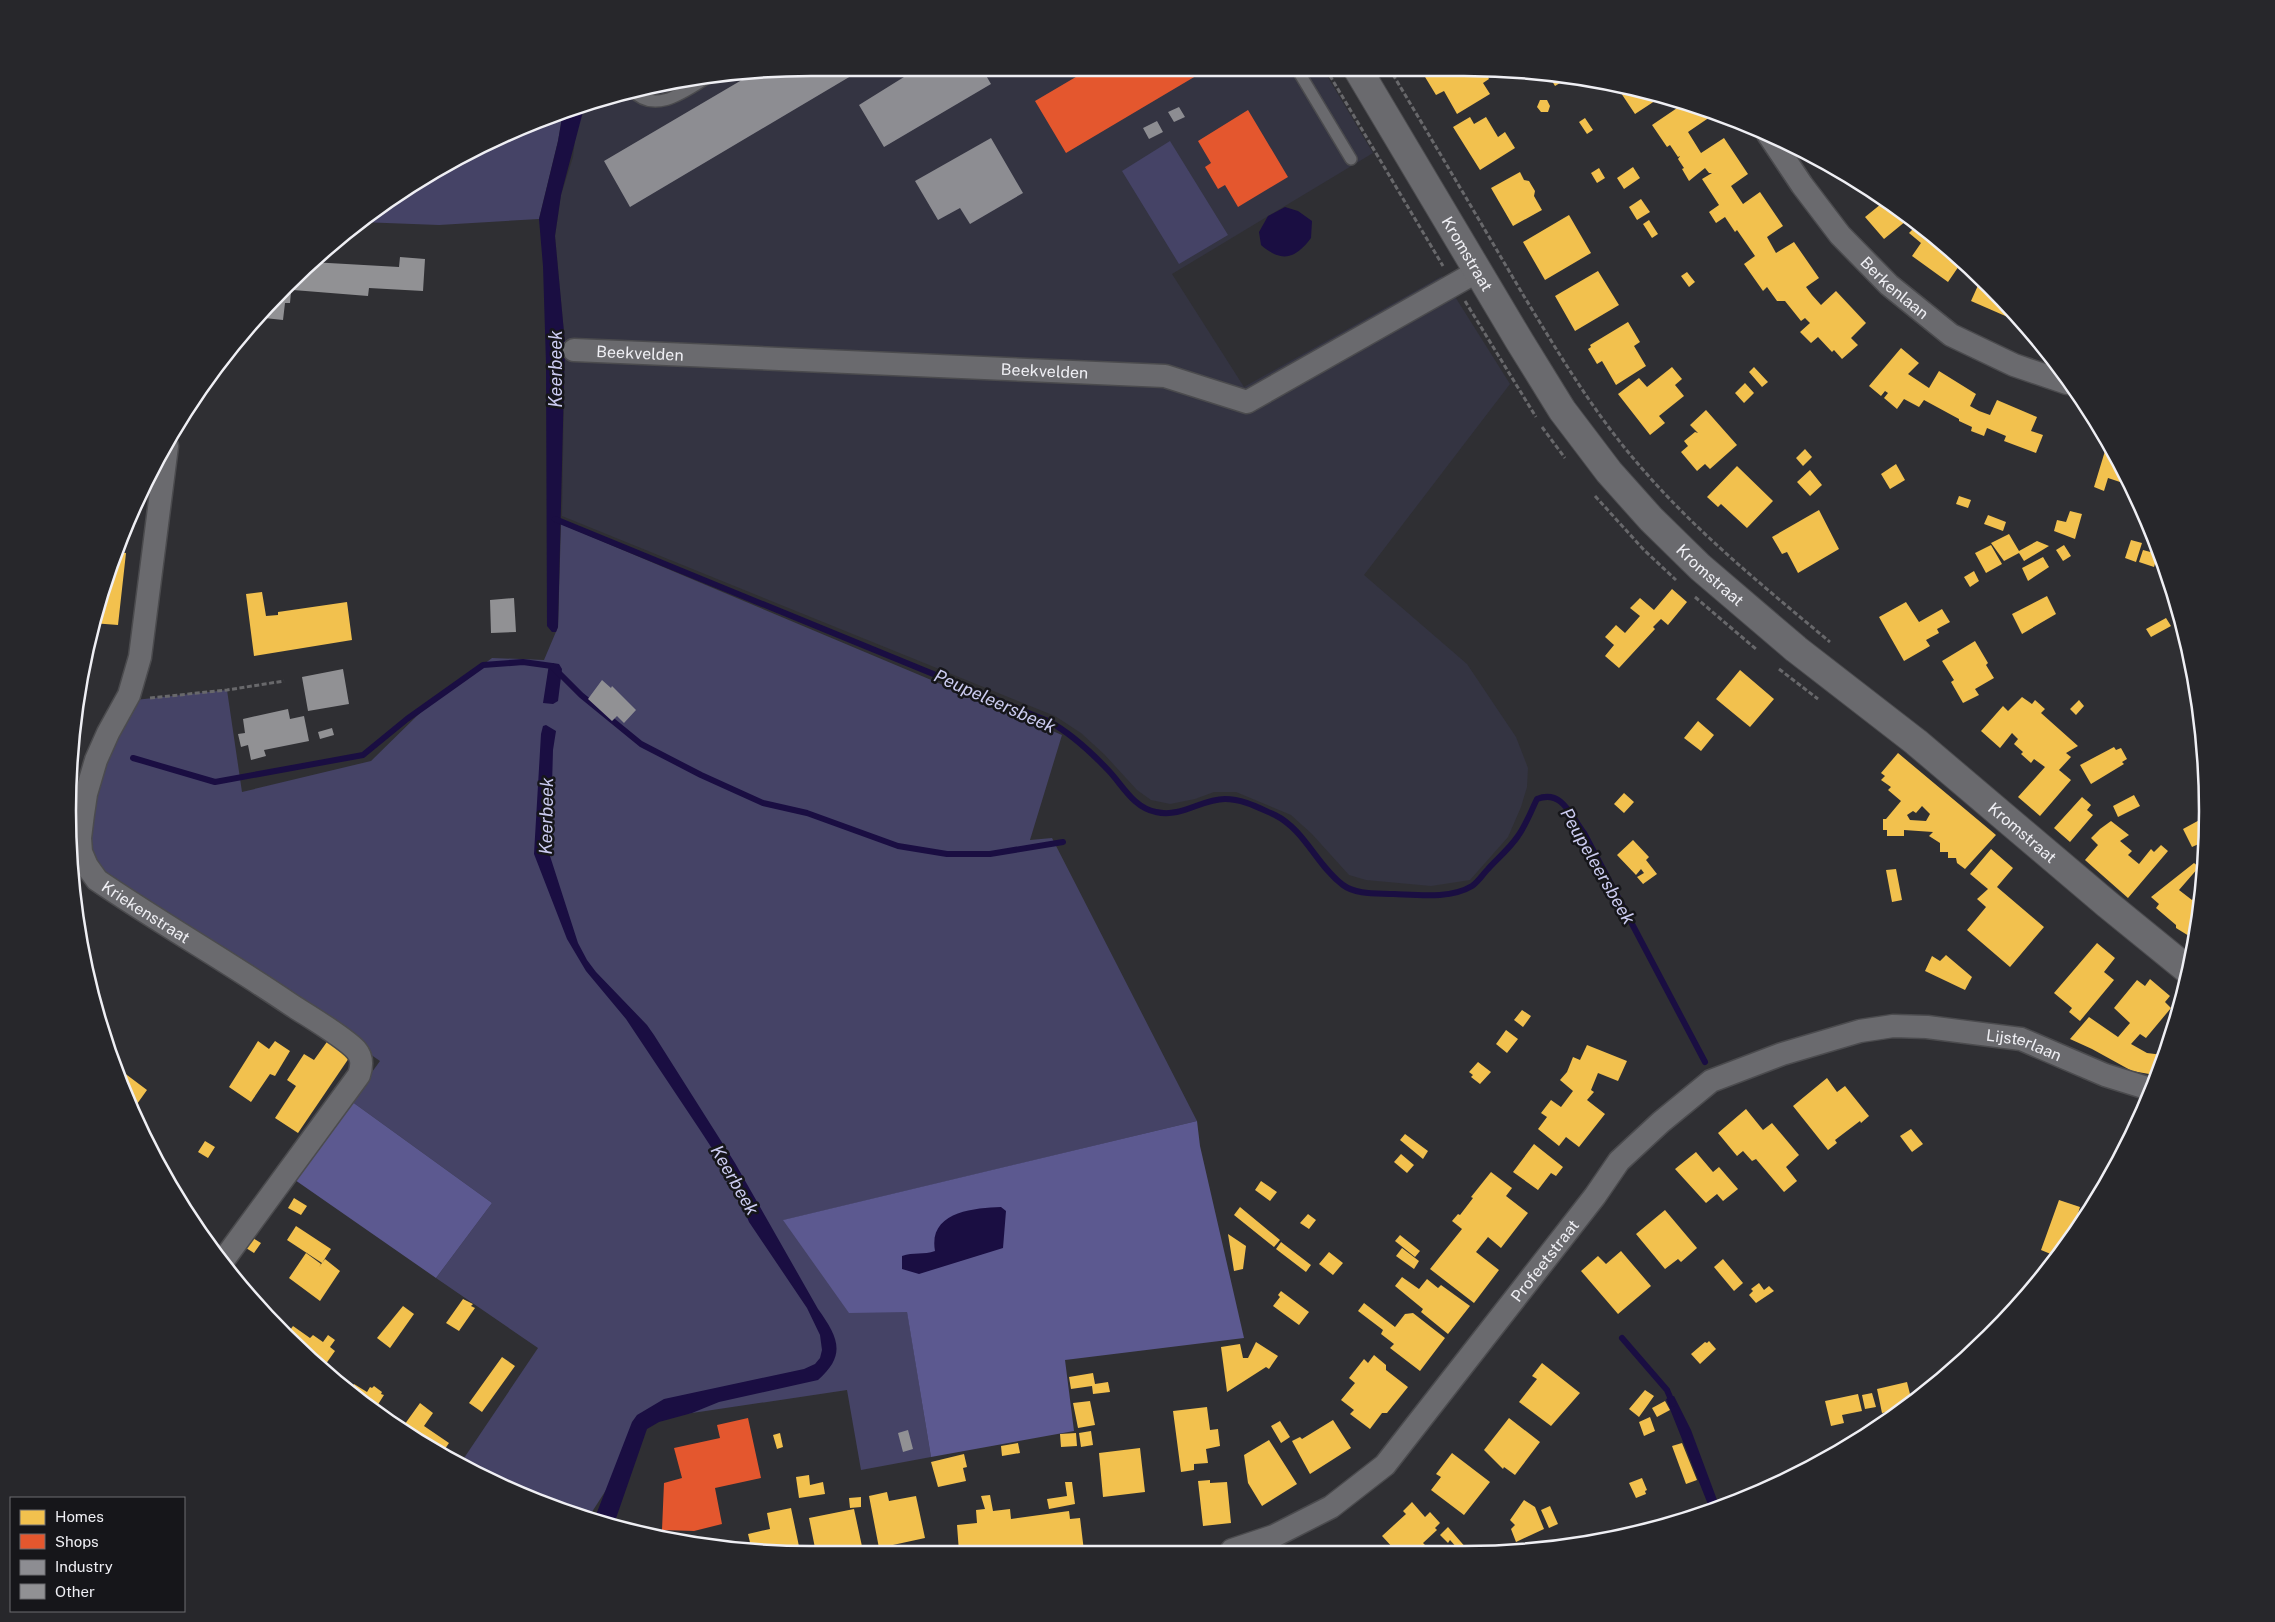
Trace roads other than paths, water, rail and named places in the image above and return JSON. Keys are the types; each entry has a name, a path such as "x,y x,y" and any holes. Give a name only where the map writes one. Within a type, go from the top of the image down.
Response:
{"main road":[{"name":"Kromstraat","path":"1362,76 1562,410 1615,478 1651,519 1700,567 1796,649 1916,742 2182,965"}],"street":[{"name":"Berkenlaan","path":"1776,146 1802,185 1840,235 1889,285 1951,335 2014,365 2058,380"},
{"name":"Beekvelden","path":"574,350 1165,376 1247,402 1478,270"},
{"name":"Kriekenstraat","path":"165,462 140,657 134,682 96,760 86,794 80,838 81,852 97,880 229,962 356,1049 361,1057 362,1066 359,1075 226,1256"},
{"name":"Lijsterlaan","path":"1893,1026 1927,1027 2021,1039 2105,1075 2145,1087"},
{"name":"Profeetstraat","path":"1258,1546 1278,1543 1331,1507 1385,1465 1589,1204 1619,1161 1661,1122 1711,1082 1782,1054 1860,1031 1893,1026"}],"lane":[{"path":"1301,76 1351,159"},
{"path":"639,97 654,103 672,98 692,86"}],"water":[{"name":"Keerbeek","path":"583,113 561,195 555,236 565,343 558,627 556,632 552,632 547,626 546,363 543,266 539,219 562,120"},
{"path":"1285,207 1298,211 1312,221 1311,238 1294,254 1282,256 1269,251 1261,245 1259,232 1268,216"},
{"path":"549,664 559,664 562,669 558,701 553,704 543,703"},
{"name":"Keerbeek","path":"546,725 556,731 553,750 550,856 578,943 596,972 647,1025 654,1035 735,1163 818,1309 831,1328 836,1346 833,1362 818,1380 719,1402 692,1413 659,1422 647,1429 616,1519 597,1514 632,1422 637,1415 664,1399 804,1369 815,1364 820,1358 822,1350 820,1335 807,1308 749,1222 730,1176 626,1019 586,971 567,939 534,854 543,726"},
{"path":"1001,1207 1006,1211 1003,1248 919,1274 902,1269 902,1256 935,1251 935,1238 938,1228 945,1220 966,1211"},
{"path":"1674,1396 1691,1430 1717,1500 1708,1504 1666,1399"}],"waterway":[{"name":"Peupeleersbeek","path":"555,519 1048,721 1080,743 1109,771 1135,801 1148,810 1165,813 1183,811 1216,800 1232,799 1245,802 1275,815 1295,830 1334,877 1343,885 1354,890 1367,893 1424,895 1444,895 1464,890 1472,886 1515,840 1524,827 1537,799 1553,798 1565,806 1584,833 1705,1062"},
{"path":"133,758 215,782 363,755 407,719 483,665 523,662 552,666 581,695 641,744 701,775 763,803 807,813 898,846 947,854 990,854 1063,842"},
{"name":"Peupeleersbeek","path":"1622,1338 1667,1390 1673,1404"}]}
